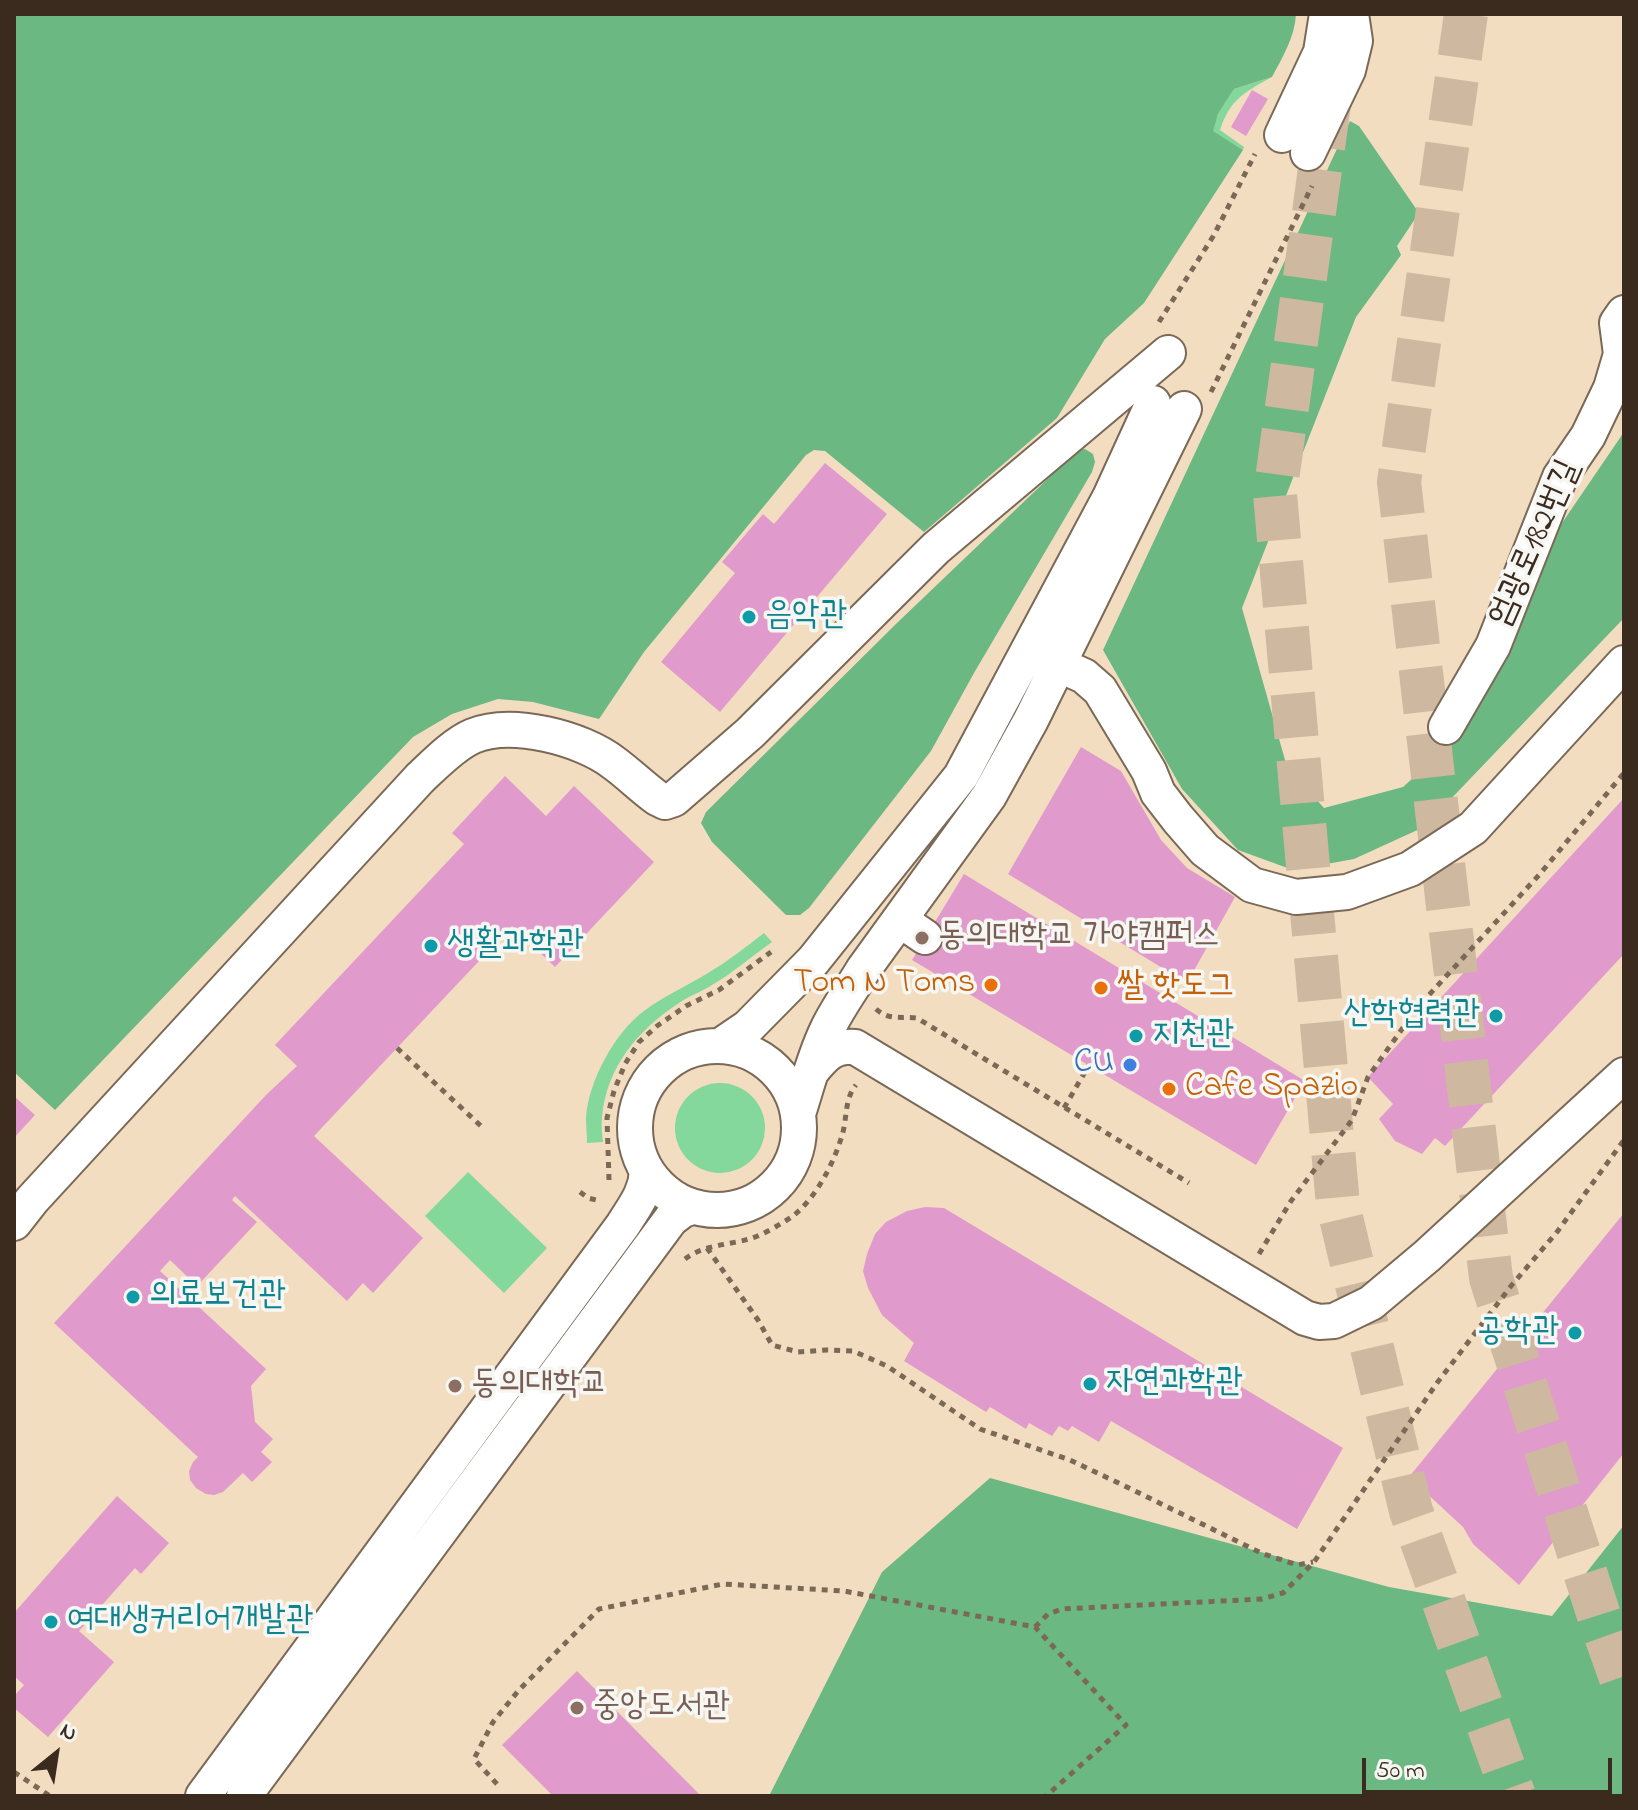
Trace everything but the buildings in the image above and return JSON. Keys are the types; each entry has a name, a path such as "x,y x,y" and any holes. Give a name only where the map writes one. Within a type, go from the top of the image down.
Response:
{"street":[{"path":"1290,155 1321,52 1327,14"},
{"path":"1290,155 1348,70 1355,41 1351,14"},
{"name":"엄광로182번길","path":"1446,727 1493,646 1560,477 1588,436 1611,388 1621,354 1617,323 1624,313"},
{"path":"14,1223 344,860 442,758 471,737 495,731 564,738 614,762 657,798 665,802 674,799 750,733 936,548 1160,342"},
{"path":"798,1114 828,1030 862,996 863,970 912,928 1031,720 1043,658 1110,497 1182,402"},
{"path":"1043,658 1084,676 1100,690 1149,771 1158,793 1205,850 1252,885 1296,897 1347,892 1410,869 1473,828 1624,663"},
{"path":"720,1046 748,1027 813,961 961,776 1043,658"},
{"path":"862,996 846,1003 846,1022 855,1047 1305,1318 1319,1322 1334,1321 1371,1303 1427,1256 1624,1075"},
{"path":"713,1045 739,1048 763,1059 784,1079 797,1105 798,1114 800,1133 793,1161 778,1185 755,1202 727,1211 699,1209 672,1198 647,1171 634,1132 637,1106 647,1082 665,1063 688,1050 713,1045"},
{"path":"811,1072 827,1054 841,1047 855,1047"},
{"path":"203,1796 623,1225 642,1194 647,1171"},
{"path":"244,1796 671,1219 692,1207"}],"path":[{"path":"1160,342 1214,235 1290,155"},
{"path":"1182,402 1290,155"},
{"path":"1243,1279 1291,1201 1352,1120 1368,1077 1417,1008 1539,875 1624,773"},
{"path":"609,1181 607,1118 625,1064 639,1042 686,1006 719,990 779,947"},
{"path":"862,996 891,1018 917,1018 1189,1183"},
{"path":"397,1048 481,1126"},
{"path":"1064,1108 1089,1065"},
{"path":"685,1259 707,1248 754,1238 793,1216 809,1200 822,1180 842,1135 852,1090 855,1085 864,1084"},
{"path":"1035,1627 1048,1614 1062,1609 1262,1599 1283,1593 1314,1562 1437,1383 1511,1286 1557,1232 1624,1140"},
{"path":"580,1192 596,1201 607,1197"},
{"path":"707,1248 772,1345 798,1352 853,1351 887,1366 980,1429 1070,1460 1261,1553 1297,1565 1314,1562"},
{"path":"497,1784 474,1759 493,1722 519,1690 599,1609 723,1584 844,1591 1035,1627 1126,1725 1046,1796"},
{"path":"14,1772 50,1796"}],"green space":[{"path":"14,14 1296,14 1291,39 1272,77 1234,89 1218,114 1213,131 1243,150 1144,303 1105,339 1057,418 924,532 825,451 814,450 806,455 644,652 599,719 533,702 498,699 452,714 413,737 55,1110 14,1072"},
{"path":"1272,77 1240,98 1224,119 1220,130 1244,147 1243,150 1212,131 1218,114 1234,89"},
{"path":"1350,121 1359,126 1419,213 1397,246 1401,255 1356,317 1242,608 1287,767 1324,808 1403,787 1456,739 1562,523 1624,432 1624,618 1424,827 1354,859 1293,870 1238,850 1182,789 1103,650"},
{"path":"1085,449 1093,454 1095,462 1092,472 931,751 809,908 800,915 786,915 712,842 701,823 706,812 898,622 1078,450"},
{"path":"764,933 772,942 720,980 664,1014 638,1037 610,1081 602,1117 603,1142 587,1143 586,1118 592,1089 613,1045 633,1020 737,954"},
{"path":"720,1083 737,1087 752,1096 761,1111 765,1128 761,1145 752,1160 737,1169 720,1173 703,1169 688,1160 679,1145 675,1128 679,1111 688,1096 703,1087"},
{"path":"468,1172 547,1248 504,1293 425,1216"},
{"path":"990,1478 1389,1587 1552,1616 1624,1525 1624,1796 769,1796 882,1572"}],"tunnel":[{"path":"1466,14 1399,482 1491,1278 1624,1686"},
{"path":"1329,104 1275,494 1338,1205 1411,1511 1514,1796"}],"place":[{"name":"음악관","path":"749,617"},
{"name":"동의대학교 가야캠퍼스","path":"922,938"},
{"name":"생활과학관","path":"431,946"},
{"name":"Tom N Toms","path":"991,985"},
{"name":"쌀 핫도그","path":"1101,988"},
{"name":"산학협력관","path":"1496,1016"},
{"name":"지천관","path":"1136,1036"},
{"name":"CU","path":"1130,1065"},
{"name":"Cafe Spazio","path":"1169,1089"},
{"name":"의료보건관","path":"133,1297"},
{"name":"공학관","path":"1575,1333"},
{"name":"자연과학관","path":"1090,1384"},
{"name":"동의대학교","path":"455,1386"},
{"name":"여대생커리어개발관","path":"51,1622"},
{"name":"중앙도서관","path":"577,1708"}]}
